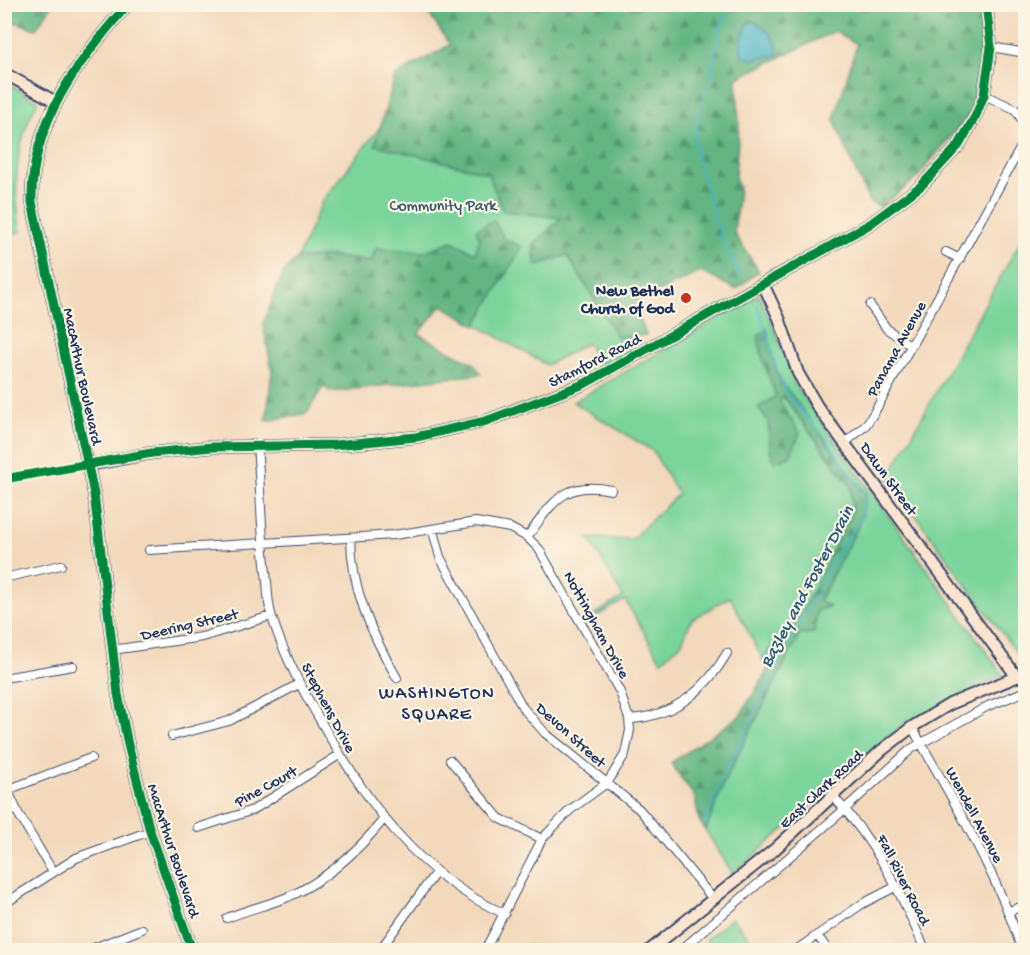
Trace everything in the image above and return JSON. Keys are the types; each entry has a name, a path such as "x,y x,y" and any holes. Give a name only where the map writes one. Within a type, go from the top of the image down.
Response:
{"street":[{"name":"MacArthur Boulevard","path":"128,4 89,53 56,102 37,148 32,182 33,202 88,465 112,650 128,745 150,831 192,951"},
{"name":"Stamford Road","path":"4,479 152,453 257,445 366,443 416,437 486,421 584,384 870,224 908,198 937,171 959,145 984,95 991,47 986,4"},
{"path":"991,47 1026,53"},
{"path":"4,73 56,102"},
{"path":"984,95 1023,115 1026,126"},
{"name":"Panama Avenue","path":"845,443 865,426 1026,138"},
{"path":"946,252 960,259"},
{"name":"Dawn Street","path":"763,284 779,318 798,373 817,406 1021,675"},
{"path":"870,305 887,329 911,346"},
{"name":"Stephens Drive","path":"257,445 262,542 271,616 299,684 339,755 384,819 436,872 487,906 505,914"},
{"path":"527,537 548,508 574,489 586,486 611,490"},
{"name":"Nottingham Drive","path":"149,550 351,538 433,531 468,523 488,522 510,528 527,537 545,556 620,692 629,719 625,754 608,782 570,810 542,839 518,881 505,914 485,951"},
{"name":"Devon Street","path":"433,531 440,557 523,708 545,733 640,810 713,900"},
{"path":"351,538 353,567 364,611 378,645 397,678"},
{"path":"4,578 61,565"},
{"name":"Deering Street","path":"112,650 202,637 271,616"},
{"path":"629,719 651,717 671,710 711,679 728,653"},
{"path":"4,678 73,666"},
{"name":"East Clark Road","path":"650,951 775,849 912,727 950,704 1021,675"},
{"path":"172,736 229,721 299,684"},
{"path":"681,951 920,742 988,706 1026,691"},
{"name":"Wendell Avenue","path":"912,727 962,813 1009,911 1022,951"},
{"name":"Pine Court","path":"198,828 253,810 339,755"},
{"path":"53,872 6,786 91,758"},
{"path":"450,760 499,818 542,839"},
{"name":"Fall River Road","path":"833,796 870,838 897,886 925,951"},
{"path":"227,918 290,896 319,881 340,866 384,819"},
{"path":"4,904 53,872 96,850 150,831"},
{"path":"380,951 436,872"},
{"path":"796,951 862,904 897,886"},
{"path":"1009,911 1026,906"},
{"path":"89,951 142,929"},
{"path":"817,935 828,951"}],"green space":[{"path":"5,4 52,5 36,29 15,22 5,34"},
{"path":"976,4 981,18 982,59 973,109 917,178 881,207 869,202 834,120 857,44 835,31 737,78 739,127 735,177 739,188 734,233 759,271 736,289 701,272 634,302 646,335 618,338 567,255 536,266 533,245 561,218 503,211 488,173 375,145 395,76 450,45 423,5"},
{"name":"Community Park","path":"461,37 635,348 601,367 587,343 547,365 432,299 401,323 457,357 473,363 282,392 268,326 322,202 413,84"},
{"path":"5,82 38,101 24,132 20,148 16,181 21,232 5,235"},
{"path":"494,220 505,240 522,247 476,325 442,305 418,334 473,363 481,374 331,392 323,386 307,413 266,421 272,371 263,324 283,273 297,259 331,256 371,262 376,248 423,252 452,241 475,253 480,239 476,230"},
{"path":"1025,233 1025,663 1024,663 888,478"},
{"path":"759,295 774,327 795,385 1003,675 905,723 733,874 699,820 695,797 671,763 740,716 768,670 730,597 692,619 681,644 661,661 625,600 590,620 589,618 623,597 589,538 632,539 678,494 653,451 573,402"},
{"path":"767,329 777,376 867,495 860,523 819,601 830,606 817,611 814,633 800,634 725,780 706,830 699,820 695,797 671,763 740,716 768,670 762,658 802,612 852,512 851,486 783,396 780,402 800,433 790,456 774,462 770,449 768,421 758,408 776,396 763,360 758,336"},
{"path":"732,918 760,950 717,950 706,939"}],"water":[{"path":"753,21 767,30 774,39 777,55 752,59 742,56 743,37 747,25"}],"waterway":[{"name":"Bazley and Foster Drain","path":"730,4 720,28 711,77 696,123 695,150 720,235 741,279"},
{"name":"Bazley and Foster Drain","path":"705,824 722,780 781,660 842,546 862,518 866,497 826,438 789,397 779,375 758,306"}],"cycle path":[{"path":"128,4 92,48 60,95 39,146 32,202 94,494 118,694 128,745 150,831 192,950"},
{"path":"4,479 152,453 212,447 335,445 416,437 486,421 584,384 870,224 921,186 959,145 984,95 991,47 986,4"}],"place":[{"name":"New Bethel Church of God","path":"686,298"}],"district":[{"name":"WASHINGTON SQUARE","path":"437,702"}]}
